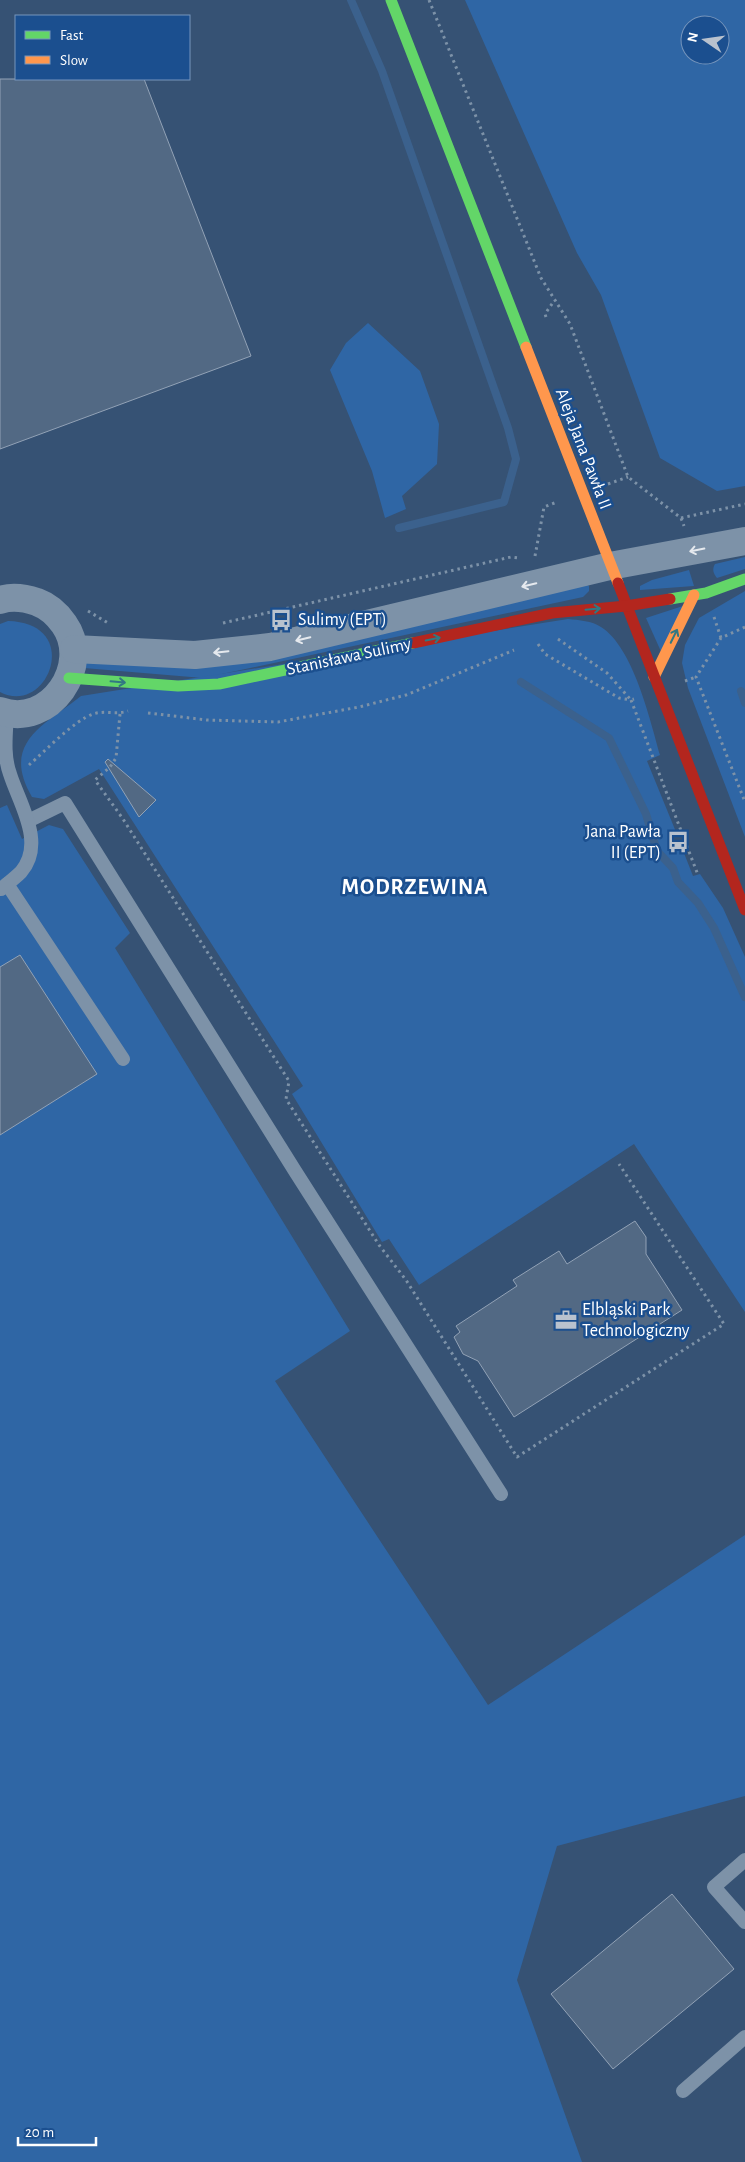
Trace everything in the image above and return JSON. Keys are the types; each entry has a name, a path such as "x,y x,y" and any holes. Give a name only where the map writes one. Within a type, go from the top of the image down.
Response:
{"street":[{"name":"Aleja Jana Pawła II","path":"390,0 745,910"},
{"name":"Stanisława Sulimy","path":"74,649 195,654 270,646 610,566 745,541"},
{"name":"Stanisława Sulimy","path":"69,678 178,686 219,684 552,613 626,606 694,595 745,579"},
{"path":"654,677 694,595"},
{"path":"0,600 24,598 42,604 57,615 68,630 74,649 74,664 69,678 59,695 44,707 26,713 3,712"}],"lane":[{"path":"3,712 9,773 28,820 31,853 22,871 3,887 123,1059"},
{"path":"28,820 65,803 300,1179 501,1494"},
{"path":"745,1860 714,1887 745,1922"},
{"path":"683,2091 745,2036"}],"path":[{"path":"429,0 541,278 570,324 628,478 681,518 745,504"},
{"path":"220,624 512,557 527,560"},
{"path":"745,627 721,638 696,676 745,802"},
{"path":"555,637 607,673 631,700 698,874"},
{"path":"546,639 536,641 545,654 619,698 631,700"},
{"path":"145,713 207,720 278,722 359,707 406,695 521,648"},
{"path":"128,711 129,702"},
{"path":"9,773 29,764 83,719 94,713 120,714 128,711 136,712"},
{"path":"120,714 116,758 110,768 95,780 123,819 289,1081 286,1099 379,1245 406,1280 516,1457 724,1324 619,1164"}],"shaded area":[{"path":"465,0 745,0 745,486 717,491 660,458 601,295 577,253"},
{"path":"368,323 420,371 439,424 437,464 402,496 406,509 385,518 372,471 330,370 346,343"},
{"path":"745,557 745,569 717,578 713,569 715,564"},
{"path":"689,570 694,586 640,590 640,586 652,580"},
{"path":"584,582 589,586 589,591 583,597 203,678 84,668 85,660 170,663"},
{"path":"745,591 745,837 688,688 682,663 685,645 699,618"},
{"path":"686,605 663,656 646,618"},
{"path":"568,619 590,622 601,627 622,650 631,667 639,685 660,755 647,761 676,832 671,834 676,848 682,848 693,876 700,874 723,908 745,957 745,1312 634,1144 419,1285 389,1239 382,1242 292,1094 303,1086 99,769 44,799 32,797 23,778 21,762 24,749 31,737 41,726 81,696"},
{"path":"8,621 31,626 46,636 52,651 51,667 44,681 32,692 17,696 0,692 0,624"},
{"path":"7,805 22,839 49,825 63,829 130,933 115,948 350,1331 275,1381 488,1705 745,1535 745,1796 557,1846 517,1980 582,2162 0,2162 0,808"}],"building":[{"path":"0,79 144,80 251,356 0,449"},
{"path":"108,759 156,800 139,817 105,762"},
{"path":"20,955 97,1074 0,1135 0,967"},
{"name":"Elbląski Park Technologiczny","path":"635,1221 646,1237 646,1254 682,1310 514,1417 478,1361 463,1354 454,1337 460,1332 456,1326 517,1286 513,1280 559,1251 567,1264"},
{"path":"672,1894 734,1969 613,2069 551,1994"}],"waterway":[{"path":"351,0 382,71 508,428 516,459 504,502 399,528"},
{"path":"521,682 609,738 646,814 657,851 673,868 678,882 698,903 714,928 745,997"},
{"path":"741,691 745,703"}],"traffic: fast":[{"path":"391,0 526,347"},
{"path":"670,599 706,593 745,579"},
{"path":"69,678 178,686 219,684 413,643"}],"traffic: slow":[{"path":"526,347 618,583"},
{"path":"654,677 694,595"}],"traffic: jam":[{"path":"618,583 745,910"},
{"path":"413,643 552,613 626,606 670,599"}],"place":[{"name":"Sulimy (EPT)","path":"281,620"},
{"name":"Jana Pawła II (EPT)","path":"678,842"},
{"name":"Elbląski Park Technologiczny","path":"566,1320"}],"district":[{"name":"MODRZEWINA","path":"415,887"}]}
